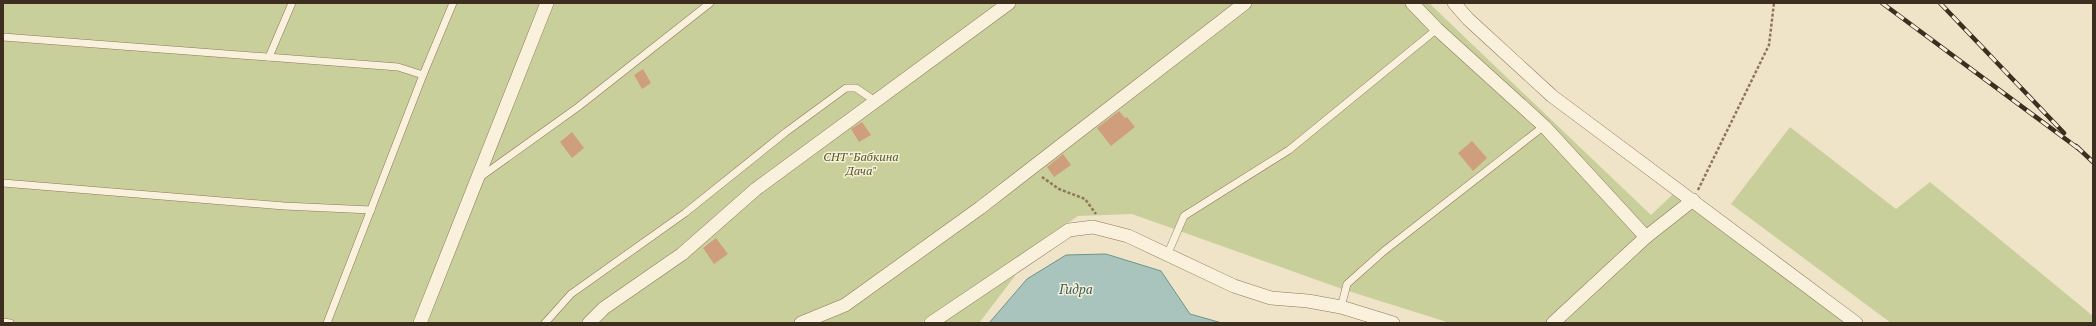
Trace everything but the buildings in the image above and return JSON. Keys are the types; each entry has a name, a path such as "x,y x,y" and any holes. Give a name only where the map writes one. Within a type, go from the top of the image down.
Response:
{"street":[{"path":"420,323 547,3"},
{"path":"589,323 604,308 682,254 756,189 1009,3"},
{"path":"801,323 845,305 980,208 1245,3"},
{"path":"1412,3 1437,29 1544,126 1646,237"},
{"path":"1454,3 1468,19 1552,96 1856,323"},
{"path":"1553,323 1646,237 1693,200"},
{"path":"931,323 1068,230 1093,227 1128,236 1168,253 1234,286 1271,298 1308,301 1341,307 1393,323"}],"lane":[{"path":"269,58 292,3"},
{"path":"328,323 423,75 453,3"},
{"path":"477,179 578,107 710,3"},
{"path":"1168,253 1184,216 1289,150 1437,29"},
{"path":"3,37 398,67 423,75"},
{"path":"545,323 571,294 685,213 786,132 846,88 856,88 875,101"},
{"path":"1341,307 1348,284 1384,251 1544,126"},
{"path":"3,183 284,206 371,210"},
{"path":"3,322 10,323"}],"path":[{"path":"1693,200 1769,45 1774,3"},
{"path":"1030,169 1060,188 1085,199 1107,231"}],"green space":[{"name":"СНТ \"Бабкина Дача\"","path":"3,3 1429,3 1651,215 1673,194 1845,323 1450,323 1345,290 1132,214 1078,216 921,323 3,323"},
{"path":"1790,127 1896,209 1930,182 2093,316 2093,323 1891,323 1731,204"},
{"path":"1018,272 979,323 942,323"}],"water":[{"name":"Гидра","path":"1106,254 1161,271 1190,314 1222,323 989,323 1027,279 1066,255"}],"railway":[{"path":"1882,3 2079,149"},
{"path":"1940,3 2064,133"},
{"path":"2076,146 2093,162"}]}
